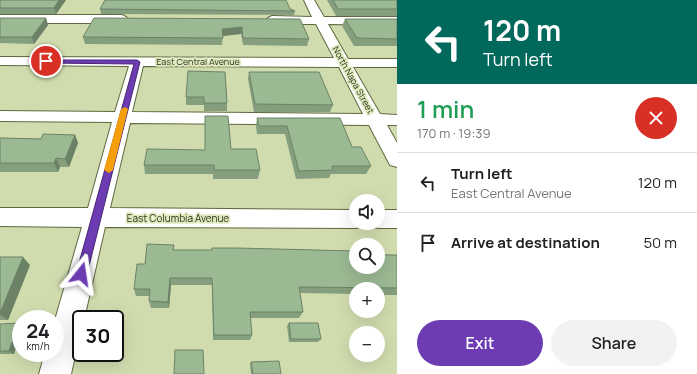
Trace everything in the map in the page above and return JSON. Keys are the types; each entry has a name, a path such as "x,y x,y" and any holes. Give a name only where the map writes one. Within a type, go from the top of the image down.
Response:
{"street":[{"name":"North Napa Street","path":"309,0 397,160"},
{"path":"0,19 133,19"},
{"path":"258,20 397,21"},
{"name":"East Central Avenue","path":"0,61 397,63"},
{"path":"55,374 137,62"},
{"path":"0,116 397,120"},
{"name":"East Columbia Avenue","path":"0,216 349,219"},
{"path":"385,219 397,219"}],"building":[{"path":"0,0 59,0 54,8 0,8"},
{"path":"105,0 286,0 290,9 295,11 100,9"},
{"path":"333,0 397,0 397,9 338,9"},
{"path":"0,18 46,18 32,37 0,37"},
{"path":"94,18 300,19 309,39 243,38 242,27 222,29 223,38 83,37"},
{"path":"345,19 397,19 397,39 357,38"},
{"path":"188,71 225,72 227,103 204,103 204,97 186,97"},
{"path":"249,72 319,72 333,105 255,104"},
{"path":"205,116 228,116 231,149 256,149 260,170 214,170 214,165 144,165 147,149 205,150"},
{"path":"257,118 340,118 352,147 361,147 371,166 332,166 333,170 299,171 287,126 259,126"},
{"path":"43,134 75,135 65,159 56,158 54,163 0,163 0,138 41,139"},
{"path":"147,244 174,245 173,250 212,250 212,248 237,248 349,251 349,274 385,274 385,255 397,255 397,288 385,288 385,282 349,282 349,288 299,287 303,312 250,312 252,335 214,335 212,278 170,278 168,302 149,301 150,289 134,289 137,264 145,264"},
{"path":"0,257 23,257 0,313"},
{"path":"12,323 12,343 9,351 0,351 0,324"},
{"path":"289,323 318,323 321,339 291,339"},
{"path":"175,350 203,350 204,374 174,374"},
{"path":"279,361 281,374 253,374 251,362"}],"slow traffic":[{"path":"109,170 125,109"}],"route":[{"path":"46,61 137,62 81,274"}]}
